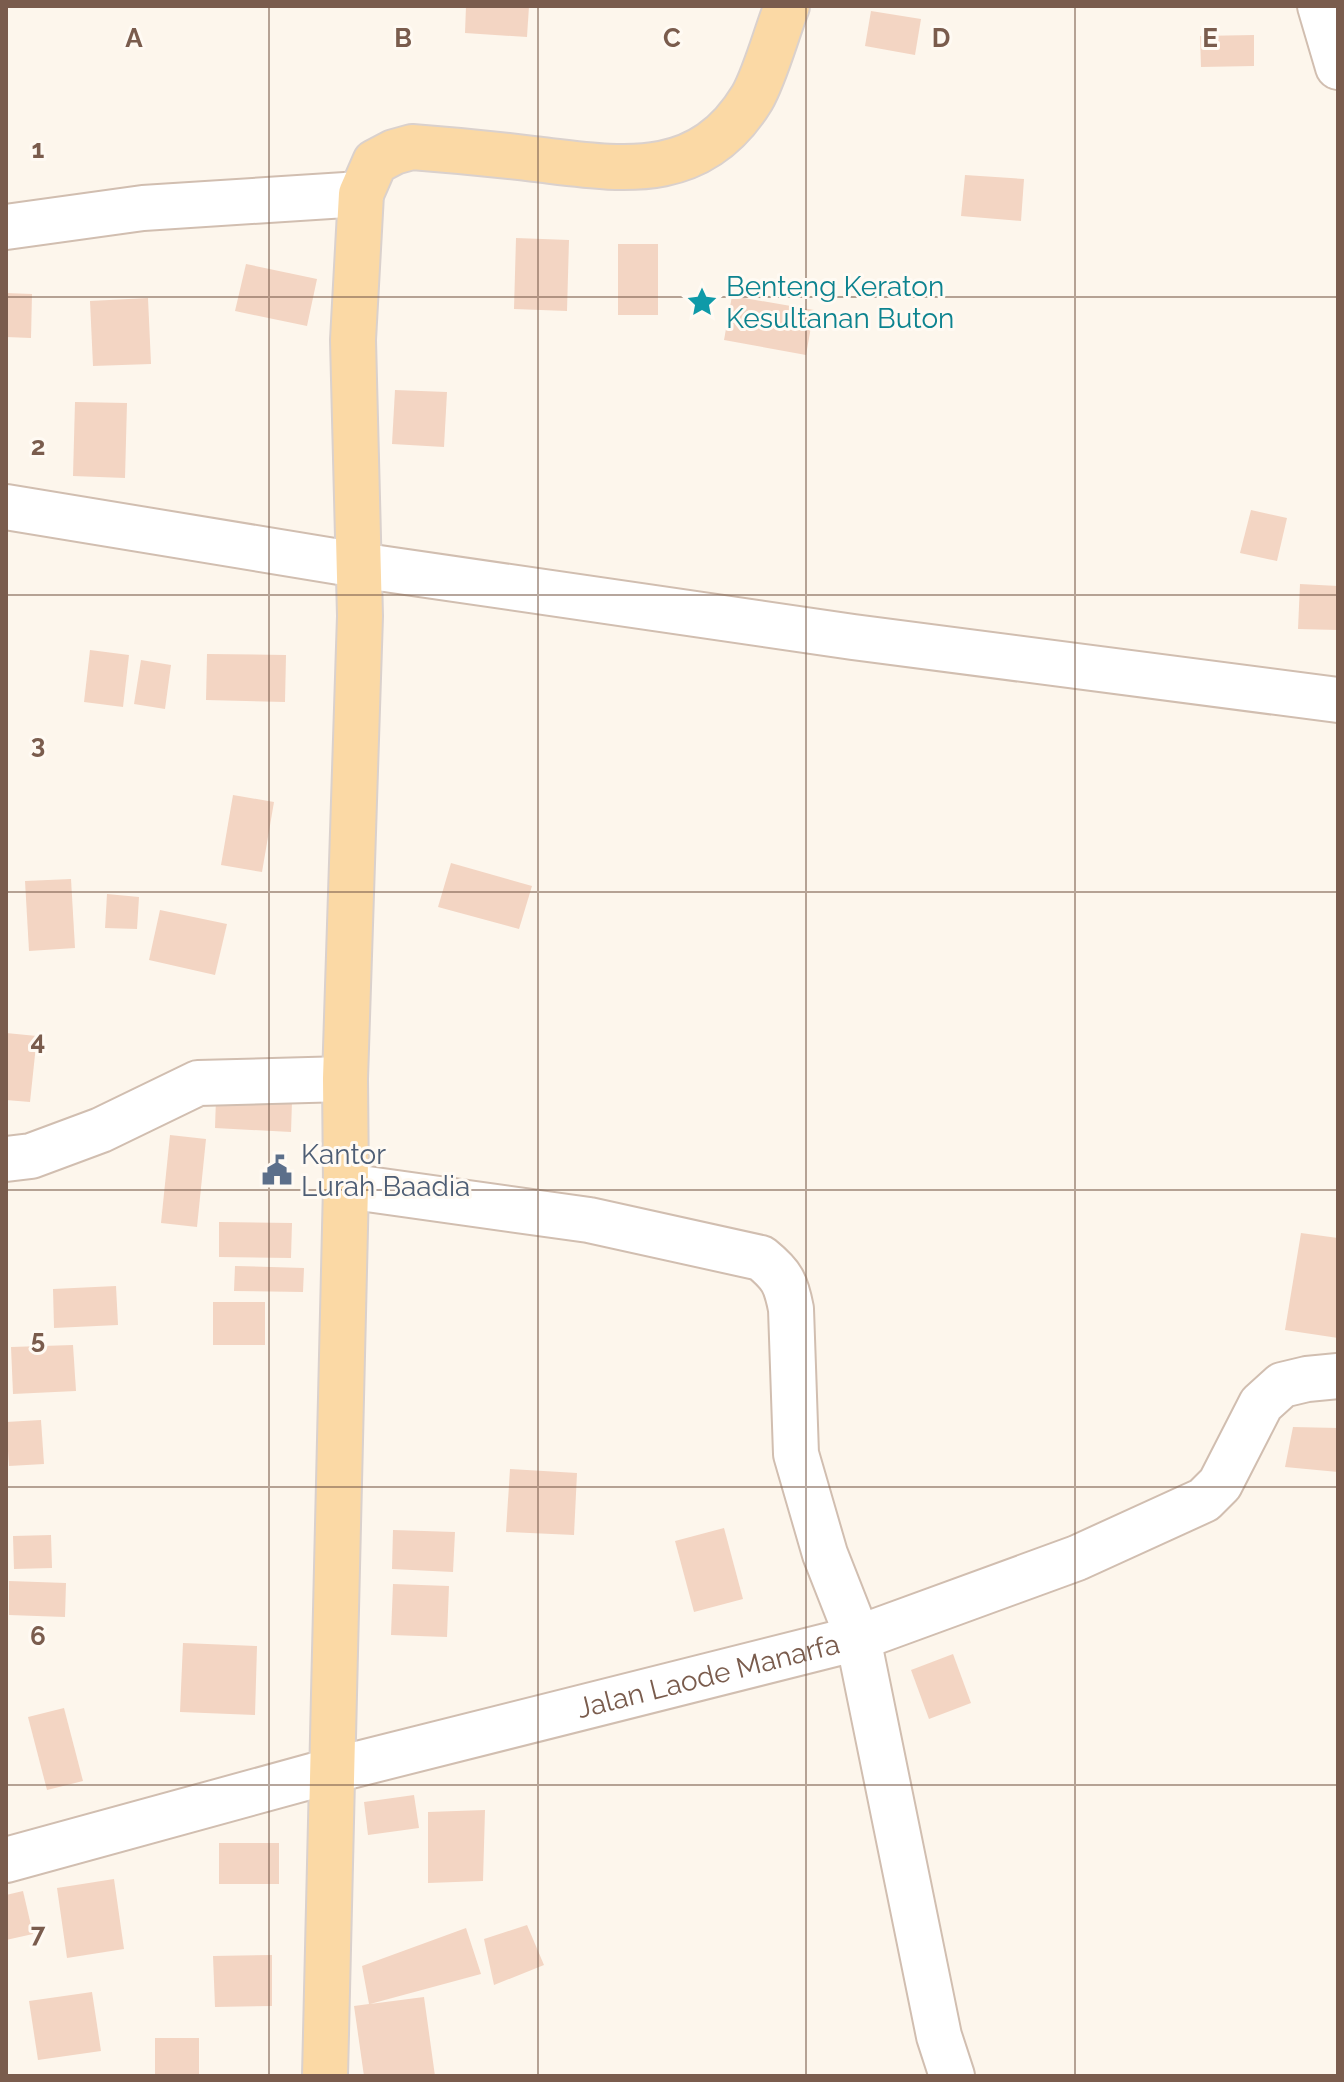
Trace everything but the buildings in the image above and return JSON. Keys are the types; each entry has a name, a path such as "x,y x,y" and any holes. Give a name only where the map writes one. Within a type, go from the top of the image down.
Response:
{"main road":[{"path":"325,2076 346,1186 345,1079 360,616 353,340 361,194 375,162 412,147 609,167 646,167 686,157 716,142 753,97 787,6"}],"street":[{"path":"1320,6 1338,67"},
{"path":"6,227 143,208 361,194"},
{"path":"6,507 358,565 868,639 1338,700"},
{"path":"6,1159 31,1156 101,1130 198,1083 345,1079"},
{"path":"346,1186 589,1220 761,1258 779,1272 787,1288 791,1309 796,1454 825,1554 858,1638 939,2036 952,2076"},
{"name":"Jalan Laode Manarfa","path":"6,1860 334,1770 858,1638 1077,1558 1204,1500 1220,1484 1261,1404 1282,1385 1338,1376"}],"place":[{"name":"Benteng Keraton Kesultanan Buton","path":"702,302"},
{"name":"Kantor Lurah Baadia","path":"277,1170"}]}
